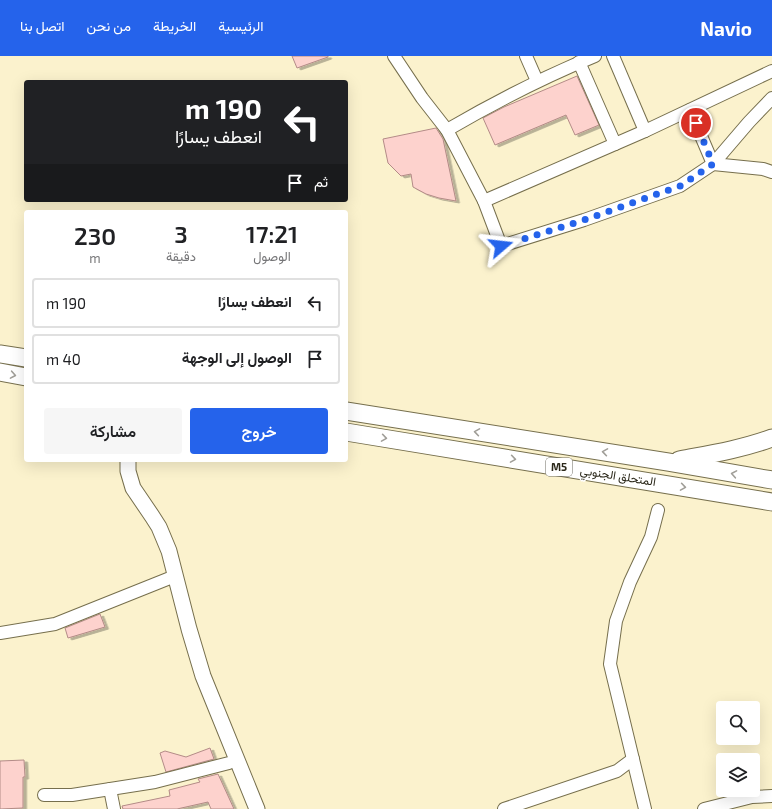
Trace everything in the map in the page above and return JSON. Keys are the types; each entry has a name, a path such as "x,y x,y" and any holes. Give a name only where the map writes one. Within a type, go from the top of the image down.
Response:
{"highway":[{"path":"0,354 24,358"},
{"path":"0,372 24,377"},
{"name":"المتحلق الجنوبي","path":"348,411 772,480"},
{"name":"المتحلق الجنوبي","path":"348,432 772,502"},
{"path":"668,462 728,452 772,438"}],"main road":[{"path":"128,462 128,471 133,488 159,527 169,551 172,577 192,666 229,763 249,809"},
{"path":"172,577 203,676 257,809"}],"street":[{"path":"394,56 422,98 447,130 484,201 501,246 584,220 680,186 713,164 772,98"},
{"path":"526,56 537,81"},
{"path":"447,130 484,108 537,81 594,56"},
{"path":"613,56 645,131"},
{"path":"579,62 615,144"},
{"path":"484,201 645,131 772,71"},
{"path":"690,110 713,164"},
{"path":"713,164 763,169 772,172"},
{"path":"645,809 610,664 616,621 630,582 651,537 658,510"},
{"path":"0,633 55,624 172,577"},
{"path":"504,809 617,770 633,759"},
{"path":"44,795 72,795 154,782 229,763"},
{"path":"110,789 114,809"},
{"path":"704,809 752,797 772,796"}],"building":[{"path":"292,56 328,56 328,57 297,68"},
{"path":"577,76 599,125 575,135 566,115 495,145 483,118 504,107"},
{"path":"436,128 443,139 456,201 426,194 413,187 411,174 401,176 388,163 383,139"},
{"path":"100,614 105,627 68,638 65,628"},
{"path":"210,748 214,759 166,772 160,753 165,751 186,757"},
{"path":"24,760 25,777 23,777 23,808 0,809 0,761"},
{"path":"218,774 234,809 211,809 208,802 177,809 123,809 122,806 170,796 169,790 200,782 198,779"}],"route":[{"path":"501,246 584,220 680,186 713,164 696,123"}]}
